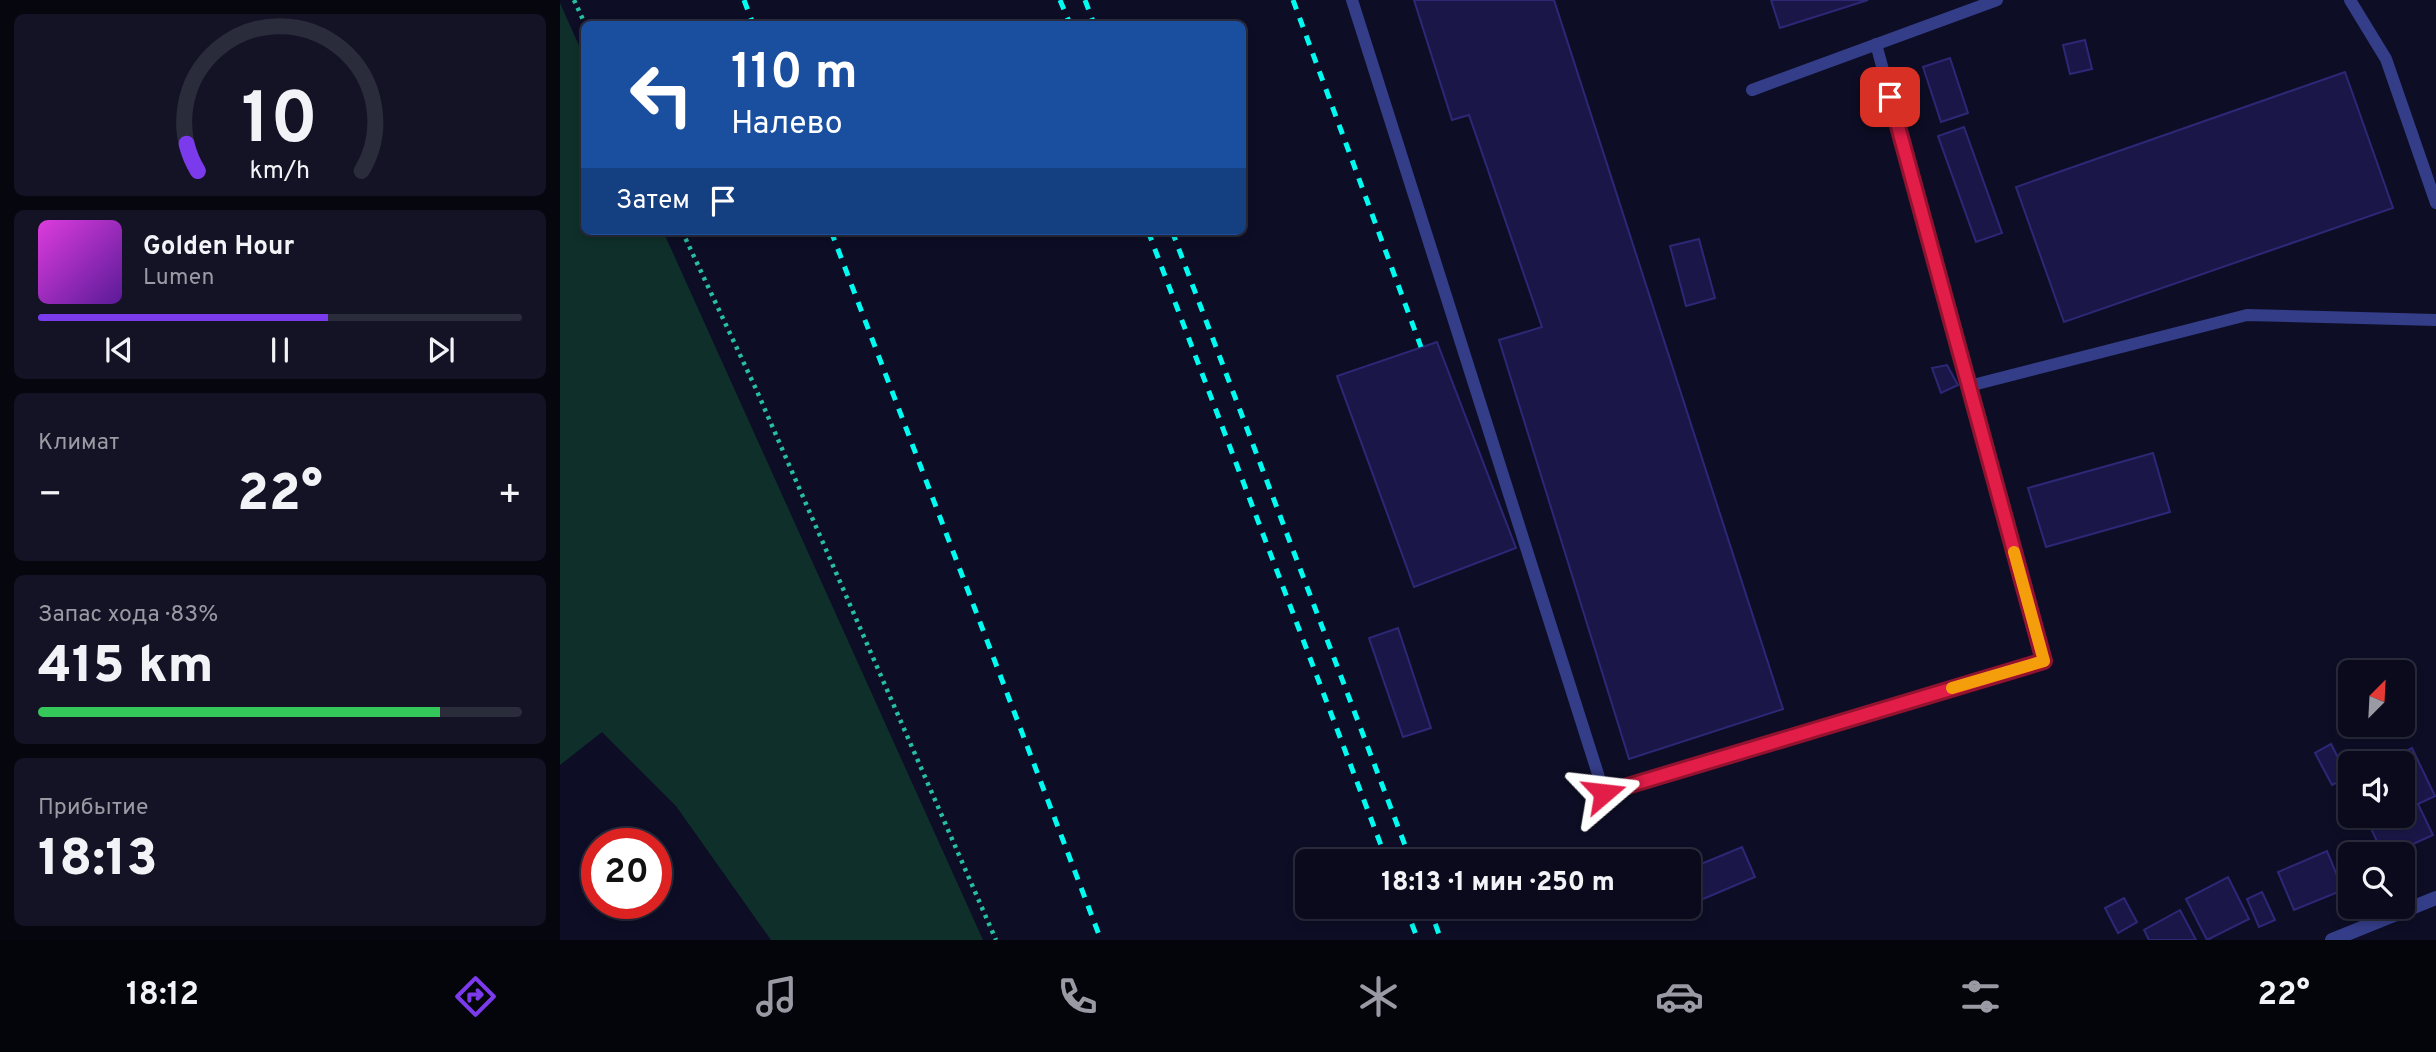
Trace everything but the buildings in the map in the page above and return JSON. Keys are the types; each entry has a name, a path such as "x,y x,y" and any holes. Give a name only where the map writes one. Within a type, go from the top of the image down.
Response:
{"street":[{"path":"2332,940 2436,898"}],"lane":[{"path":"1352,0 1604,793 2044,661 1876,44"},
{"path":"1752,90 1997,0"},
{"path":"2350,0 2386,59 2436,204"},
{"path":"1969,386 2247,316 2436,320"}],"path":[{"path":"574,0 584,21"},
{"path":"684,235 756,389 996,940"}],"green space":[{"path":"560,3 581,50 581,235 665,235 983,940 771,940 676,806 602,732 560,765"}],"railway":[{"path":"744,0 752,21"},
{"path":"1060,0 1069,21"},
{"path":"1085,0 1093,21"},
{"path":"1293,0 1421,347"},
{"path":"833,235 1101,940"},
{"path":"1150,235 1382,849"},
{"path":"1174,235 1406,849"},
{"path":"1410,919 1418,940"},
{"path":"1434,919 1441,940"}],"slow traffic":[{"path":"1952,688 2044,661 2014,552"}],"route":[{"path":"1604,793 2044,661 1890,97"}]}
